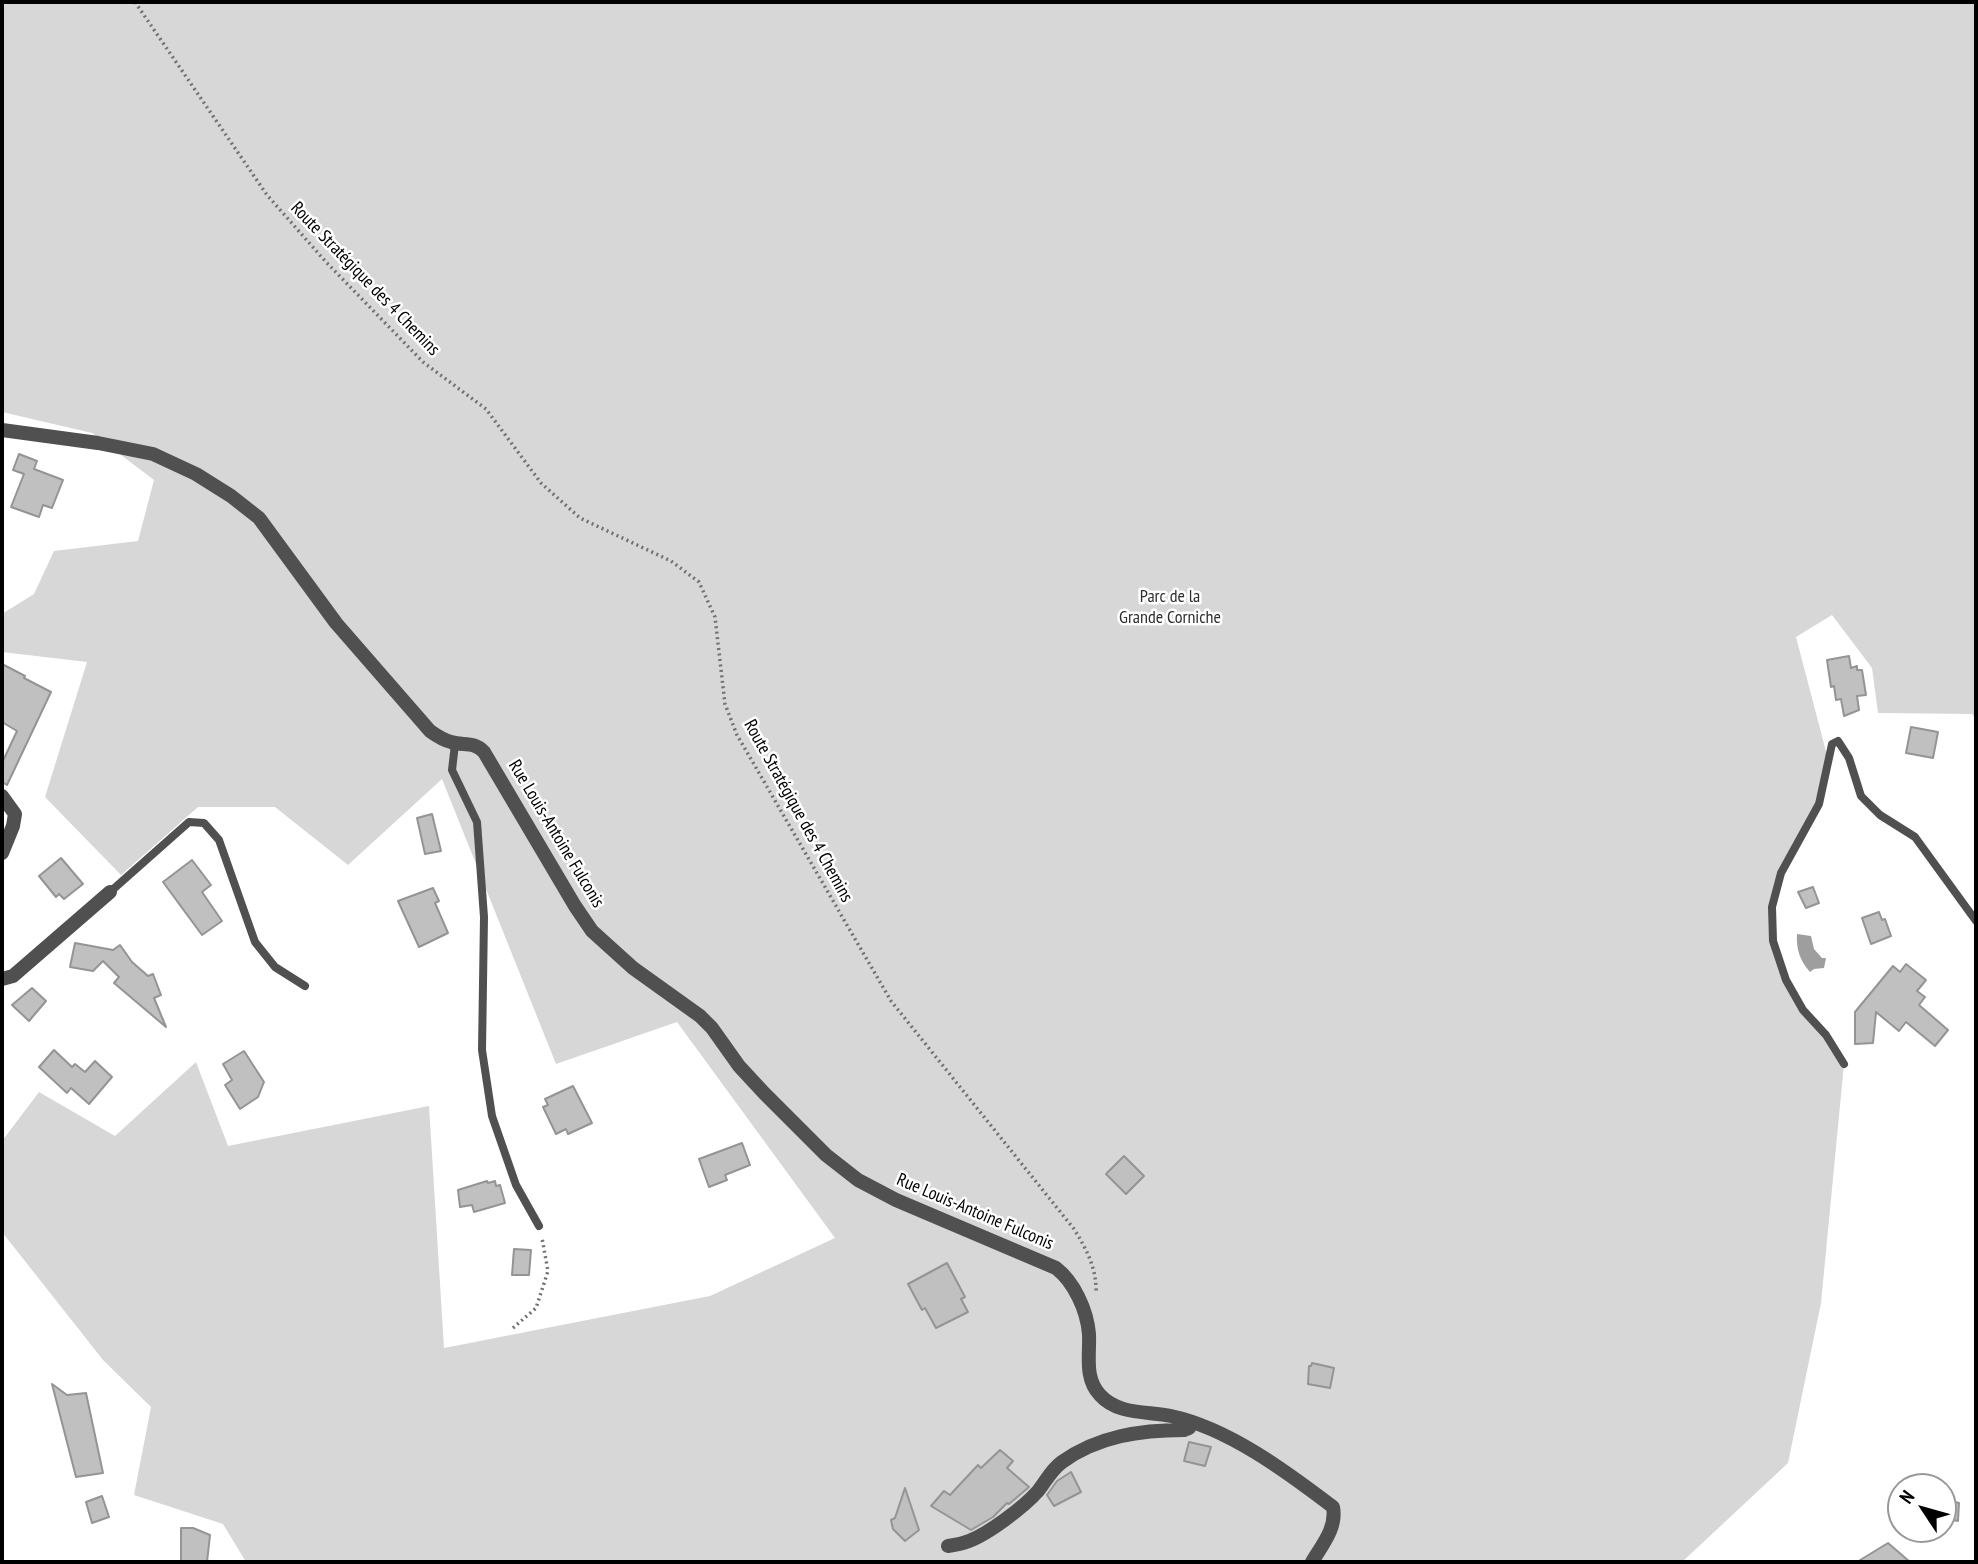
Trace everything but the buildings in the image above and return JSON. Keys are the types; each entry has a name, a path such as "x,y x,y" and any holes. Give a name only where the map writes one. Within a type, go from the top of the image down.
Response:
{"street":[{"name":"Rue Louis-Antoine Fulconis","path":"2,430 153,454 196,474 259,518 336,623 430,731 455,744 474,744 484,752 592,931 633,968 700,1016 739,1066 826,1155 870,1187 1056,1268 1072,1285 1080,1302 1089,1333 1090,1375 1099,1394 1118,1408 1192,1422 1243,1447 1303,1483 1333,1507 1335,1516 1331,1531 1312,1562"},
{"path":"2,796 15,814 2,853"},
{"path":"2,979 13,976 110,892"},
{"path":"948,1546 971,1541 998,1523 1037,1492 1060,1464 1082,1449 1129,1434 1153,1430 1184,1430 1189,1428 1192,1422"}],"lane":[{"path":"1844,1063 1826,1035 1803,1010 1786,980 1773,941 1772,907 1781,873 1819,804 1832,744 1838,741 1849,758 1861,796 1880,815 1915,836 1976,921"},
{"path":"455,744 452,770 477,822 484,917 482,1050 492,1116 516,1185 539,1226"},
{"path":"110,892 189,822 204,823 219,839 255,942 275,967 305,986"}],"path":[{"name":"Route Stratégique des 4 Chemins","path":"135,2 267,195 326,262 423,362 486,410 541,483 580,517 670,561 699,582 715,617 725,704 737,735 891,1001 1074,1229 1093,1266 1096,1296"},
{"path":"513,1328 536,1308 548,1271 539,1226"}],"green space":[{"name":"Parc de la Grande Corniche","path":"2,2 1976,2 1976,719 1972,714 1878,713 1872,668 1832,615 1796,637 1829,763 1819,804 1781,873 1772,907 1773,941 1786,980 1844,1064 1821,1303 1788,1463 1682,1562 246,1562 223,1524 134,1495 151,1407 103,1360 2,1232 2,1141 39,1092 115,1136 196,1062 228,1146 429,1106 444,1348 710,1296 835,1238 677,1022 556,1064 442,779 348,865 275,807 198,807 121,875 45,797 87,662 2,652 2,614 34,594 54,551 138,541 154,480 92,433 2,412"}],"shaded area":[{"path":"1797,934 1811,936 1814,949 1822,958 1826,958 1824,968 1810,972 1799,954"}]}
